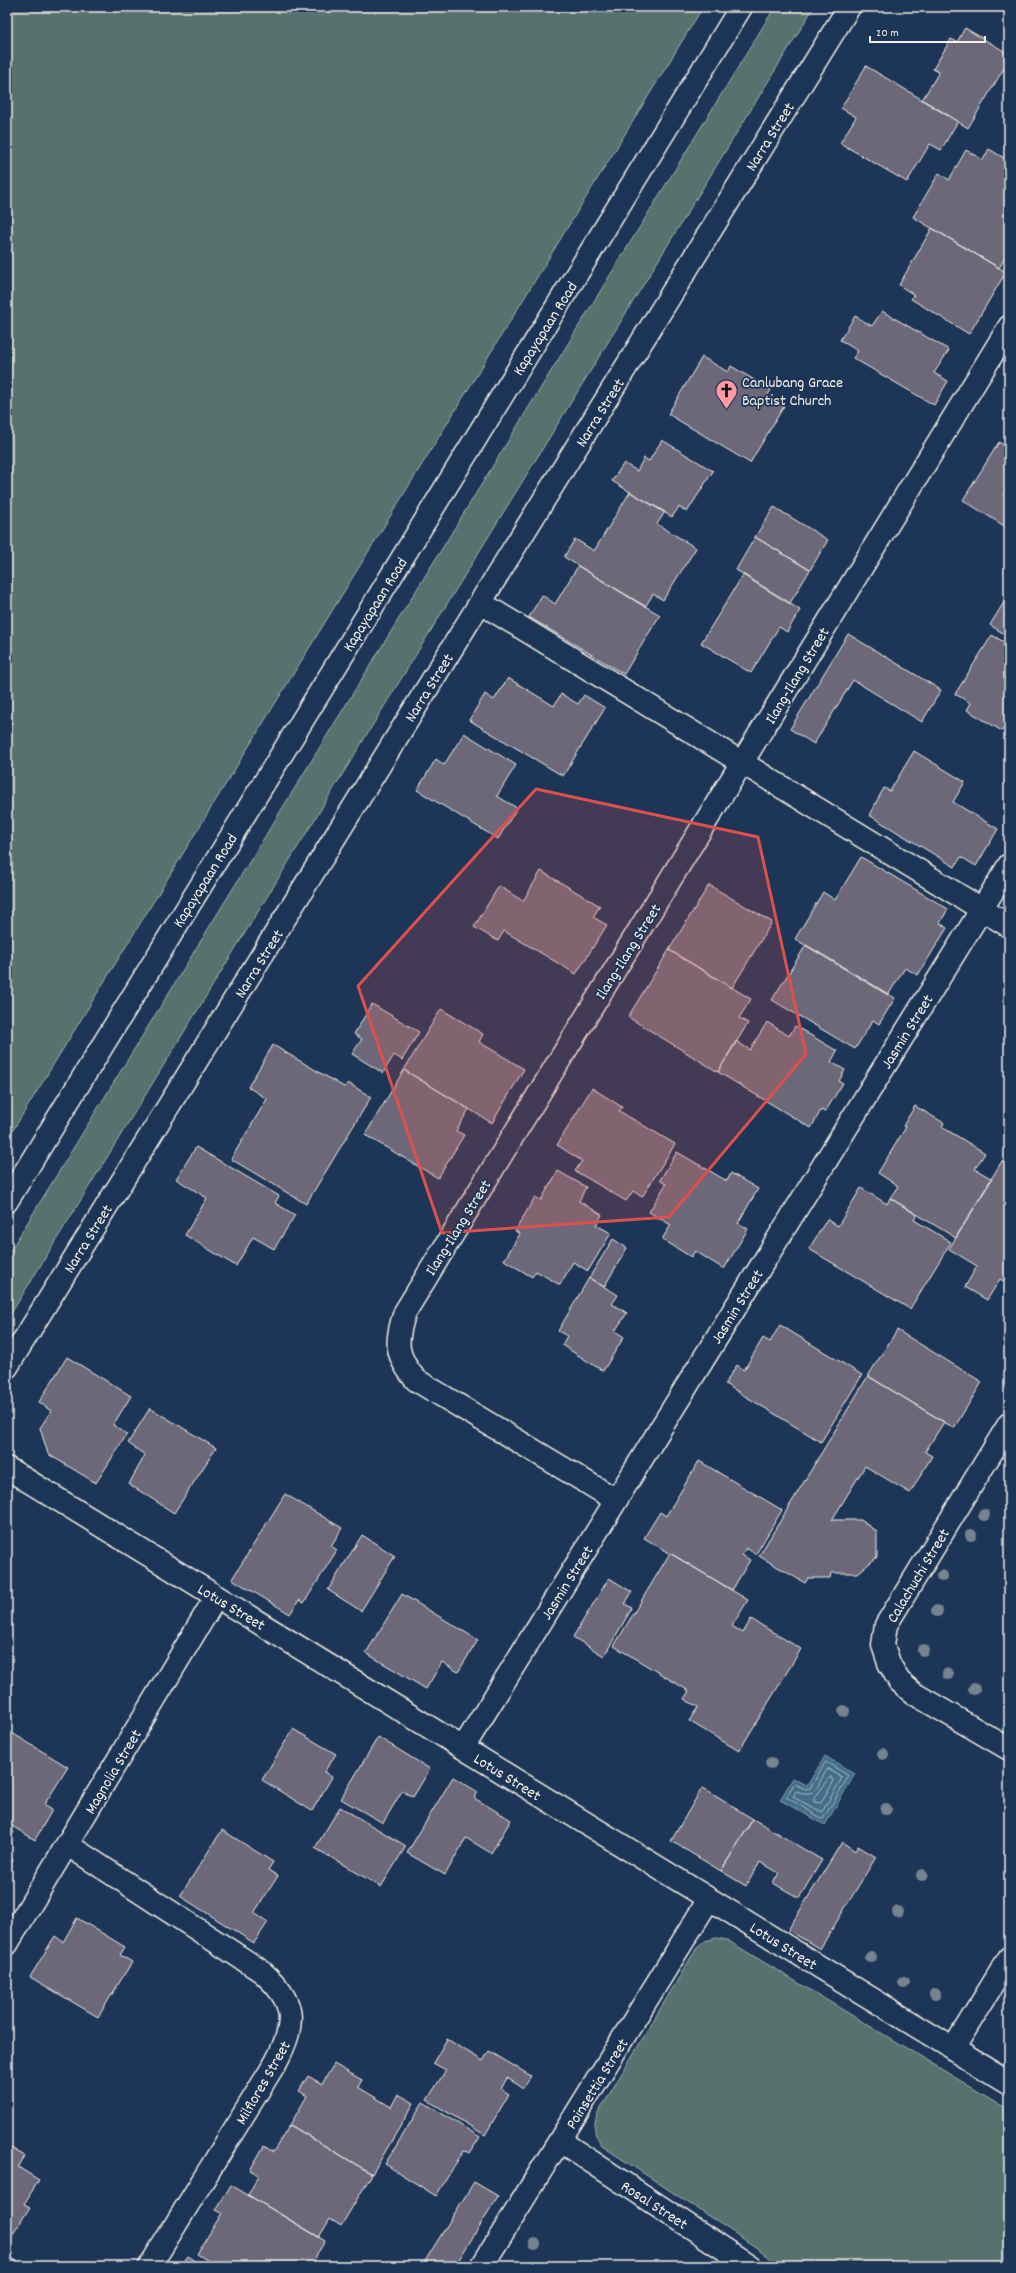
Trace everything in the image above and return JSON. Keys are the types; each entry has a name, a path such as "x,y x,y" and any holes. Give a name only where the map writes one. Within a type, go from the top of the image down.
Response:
{"street":[{"name":"Kapayapaan Road","path":"7,1201 741,7"},
{"name":"Narra Street","path":"7,1367 849,7"},
{"name":"Ilang-Ilang Street","path":"616,1500 416,1380 404,1366 398,1348 398,1332 405,1312 1009,327"},
{"path":"480,603 1009,926"},
{"name":"Jasmin Street","path":"464,1748 1009,865"},
{"name":"Calachuchi Street","path":"1009,1424 886,1626 883,1645 889,1663 899,1681 913,1693 1009,1749"},
{"name":"Lotus Street","path":"7,1468 1009,2083"},
{"name":"Magnolia Street","path":"7,1944 216,1597"},
{"name":"Milflores Street","path":"68,1845 261,1971 282,1992 289,2004 291,2017 290,2031 276,2062 150,2266"},
{"name":"Poinsettia Street","path":"482,2266 709,1899"},
{"path":"953,2049 1009,1958"},
{"name":"Rosal Street","path":"560,2141 750,2266"}],"highlighted area":[{"path":"536,789 758,837 806,1054 669,1217 442,1233 358,986"}],"green space":[{"path":"7,7 703,7 7,1140"},
{"path":"775,7 814,7 7,1320 7,1256"},
{"path":"716,1938 727,1940 1009,2110 1009,2266 780,2266 760,2250 602,2146 595,2131 597,2115 696,1949 705,1941"}],"water":[{"path":"825,1756 855,1774 825,1825 780,1800 793,1778 807,1786"}],"building":[{"path":"965,28 1009,54 1009,60 968,128 922,100 939,72 933,69 951,39 957,42"},
{"path":"866,66 958,121 941,150 930,144 907,182 840,143 856,117 841,108"},
{"path":"989,149 1009,161 1009,251 999,268 913,217 939,173 949,180 966,150 983,160"},
{"path":"932,228 1006,272 969,334 911,299 914,295 899,285"},
{"path":"882,311 949,350 934,373 948,381 934,405 853,358 858,351 840,340 855,316 872,326"},
{"name":"Canlubang Grace Baptist Church","path":"702,357 728,372 731,366 771,390 767,396 784,406 750,463 668,414"},
{"path":"662,440 713,471 687,512 679,507 672,517 612,481 624,463 637,471 644,458 649,461"},
{"path":"999,442 1009,449 1009,529 963,500"},
{"path":"630,492 665,512 657,524 696,548 663,600 653,594 645,607 564,557 575,539 594,551"},
{"path":"774,507 828,540 810,570 755,537"},
{"path":"755,537 810,570 790,603 736,570"},
{"path":"578,566 660,615 624,674 529,617 542,595 555,604"},
{"path":"743,575 800,610 787,632 779,627 751,673 701,643"},
{"path":"1009,594 1009,637 990,625"},
{"path":"848,634 941,690 922,722 853,680 814,744 790,729"},
{"path":"992,635 1009,645 1009,727 1006,725 1002,731 967,710 971,703 955,694"},
{"path":"508,678 554,706 561,694 578,704 584,695 605,708 563,776 469,720 485,694 494,700"},
{"path":"464,733 516,765 497,796 517,808 498,839 417,790 436,759 444,765"},
{"path":"914,751 965,782 953,802 998,829 976,866 961,857 955,867 869,815 884,788 890,791"},
{"path":"861,857 948,909 940,923 947,928 918,975 905,968 888,995 795,939 823,892 835,900"},
{"path":"541,871 600,906 593,917 607,925 576,974 504,931 498,941 474,927 499,886 523,901"},
{"path":"709,885 772,922 732,988 669,950"},
{"path":"806,945 895,998 879,1024 873,1020 855,1049 772,1000"},
{"path":"669,950 751,999 739,1018 748,1023 718,1072 628,1017"},
{"path":"372,1004 419,1032 402,1060 394,1055 383,1073 352,1054 362,1039 354,1034"},
{"path":"441,1009 483,1034 479,1042 524,1069 492,1123 404,1070"},
{"path":"767,1022 789,1036 795,1026 837,1051 831,1062 845,1070 839,1081 843,1083 825,1112 821,1110 811,1128 718,1072 736,1041 750,1050"},
{"path":"273,1045 344,1087 348,1083 371,1097 306,1204 231,1159 267,1099 248,1087"},
{"path":"404,1070 469,1109 456,1131 464,1135 438,1178 365,1135"},
{"path":"592,1088 622,1107 619,1111 675,1144 642,1197 633,1191 626,1201 575,1171 582,1161 557,1145"},
{"path":"915,1106 944,1123 942,1127 985,1153 975,1169 992,1179 956,1238 890,1198 898,1186 878,1173 906,1127 903,1126"},
{"path":"196,1147 279,1196 275,1203 295,1215 274,1249 253,1237 236,1266 185,1235 207,1198 176,1179"},
{"path":"677,1152 727,1181 731,1173 758,1189 738,1223 748,1229 724,1269 695,1251 691,1257 662,1239 671,1225 649,1212 666,1184 660,1180"},
{"path":"1002,1161 1009,1165 1009,1285 1000,1279 987,1300 965,1287 977,1266 949,1249"},
{"path":"558,1171 586,1187 579,1201 602,1215 596,1225 611,1233 588,1271 573,1262 560,1285 536,1271 532,1277 504,1260 520,1234 515,1231 535,1197 541,1200"},
{"path":"861,1188 887,1204 890,1198 917,1215 914,1220 951,1242 910,1309 809,1249 827,1219 838,1226"},
{"path":"613,1239 627,1248 604,1287 589,1278"},
{"path":"589,1278 618,1295 612,1304 627,1313 615,1331 624,1337 603,1371 562,1345 567,1336 558,1331"},
{"path":"780,1325 862,1375 821,1442 725,1384 737,1365 744,1370 763,1338 770,1342"},
{"path":"897,1330 982,1382 954,1428 868,1376"},
{"path":"67,1357 131,1396 113,1425 127,1434 96,1483 48,1454 40,1428 51,1411 39,1402"},
{"path":"868,1376 944,1422 925,1452 932,1456 910,1493 865,1466 832,1520 861,1520 877,1532 877,1557 858,1573 831,1573 830,1578 808,1578 805,1583 759,1556"},
{"path":"150,1408 216,1448 174,1513 129,1484 145,1455 128,1443"},
{"path":"699,1461 782,1510 756,1554 746,1548 742,1555 750,1560 732,1590 644,1538 660,1512 666,1516"},
{"path":"285,1494 342,1528 331,1546 337,1550 304,1603 299,1600 290,1614 232,1579"},
{"path":"362,1535 395,1556 361,1611 328,1590"},
{"path":"670,1553 748,1600 732,1626 743,1633 751,1619 801,1649 739,1751 689,1721 698,1707 684,1699 689,1691 614,1646"},
{"path":"609,1578 632,1592 625,1604 632,1608 604,1656 573,1637"},
{"path":"402,1594 478,1640 458,1672 442,1662 426,1689 366,1653"},
{"path":"293,1729 336,1754 324,1772 332,1777 312,1811 262,1780"},
{"path":"7,1730 68,1767 44,1805 52,1810 35,1840 7,1823"},
{"path":"378,1737 430,1769 413,1797 402,1791 383,1823 341,1799"},
{"path":"453,1777 478,1792 474,1798 511,1820 491,1853 466,1838 445,1875 407,1853"},
{"path":"702,1788 753,1819 721,1871 671,1841"},
{"path":"340,1807 406,1846 381,1887 315,1848"},
{"path":"753,1819 822,1860 799,1898 773,1883 779,1873 760,1862 746,1886 721,1871"},
{"path":"7,1827 14,1832 7,1844"},
{"path":"222,1830 273,1862 268,1870 278,1876 254,1913 268,1922 254,1943 180,1896"},
{"path":"842,1842 855,1851 858,1846 876,1857 820,1949 788,1930"},
{"path":"7,1856 13,1860 7,1870"},
{"path":"77,1918 125,1947 120,1955 132,1962 98,2017 30,1977 55,1936 63,1942"},
{"path":"447,2039 483,2061 489,2051 531,2076 523,2088 507,2078 501,2089 509,2094 485,2135 427,2100 446,2070 433,2063"},
{"path":"334,2064 362,2080 358,2087 391,2107 398,2094 414,2103 372,2174 290,2125 307,2096 299,2091 308,2076 322,2084"},
{"path":"423,2102 480,2137 470,2153 464,2150 436,2196 385,2164"},
{"path":"290,2125 372,2174 341,2226 330,2219 319,2237 248,2195 259,2175 250,2170 264,2146 273,2152"},
{"path":"7,2146 25,2156 18,2167 39,2180 24,2204 30,2207 10,2239 7,2237"},
{"path":"474,2182 498,2196 455,2266 422,2266"},
{"path":"231,2185 325,2241 310,2266 217,2266 197,2254 222,2213 216,2210"},
{"path":"8,2256 25,2266 7,2266"},
{"path":"188,2256 203,2266 181,2266"}],"place":[{"name":"Canlubang Grace Baptist Church","path":"726,410"}]}
